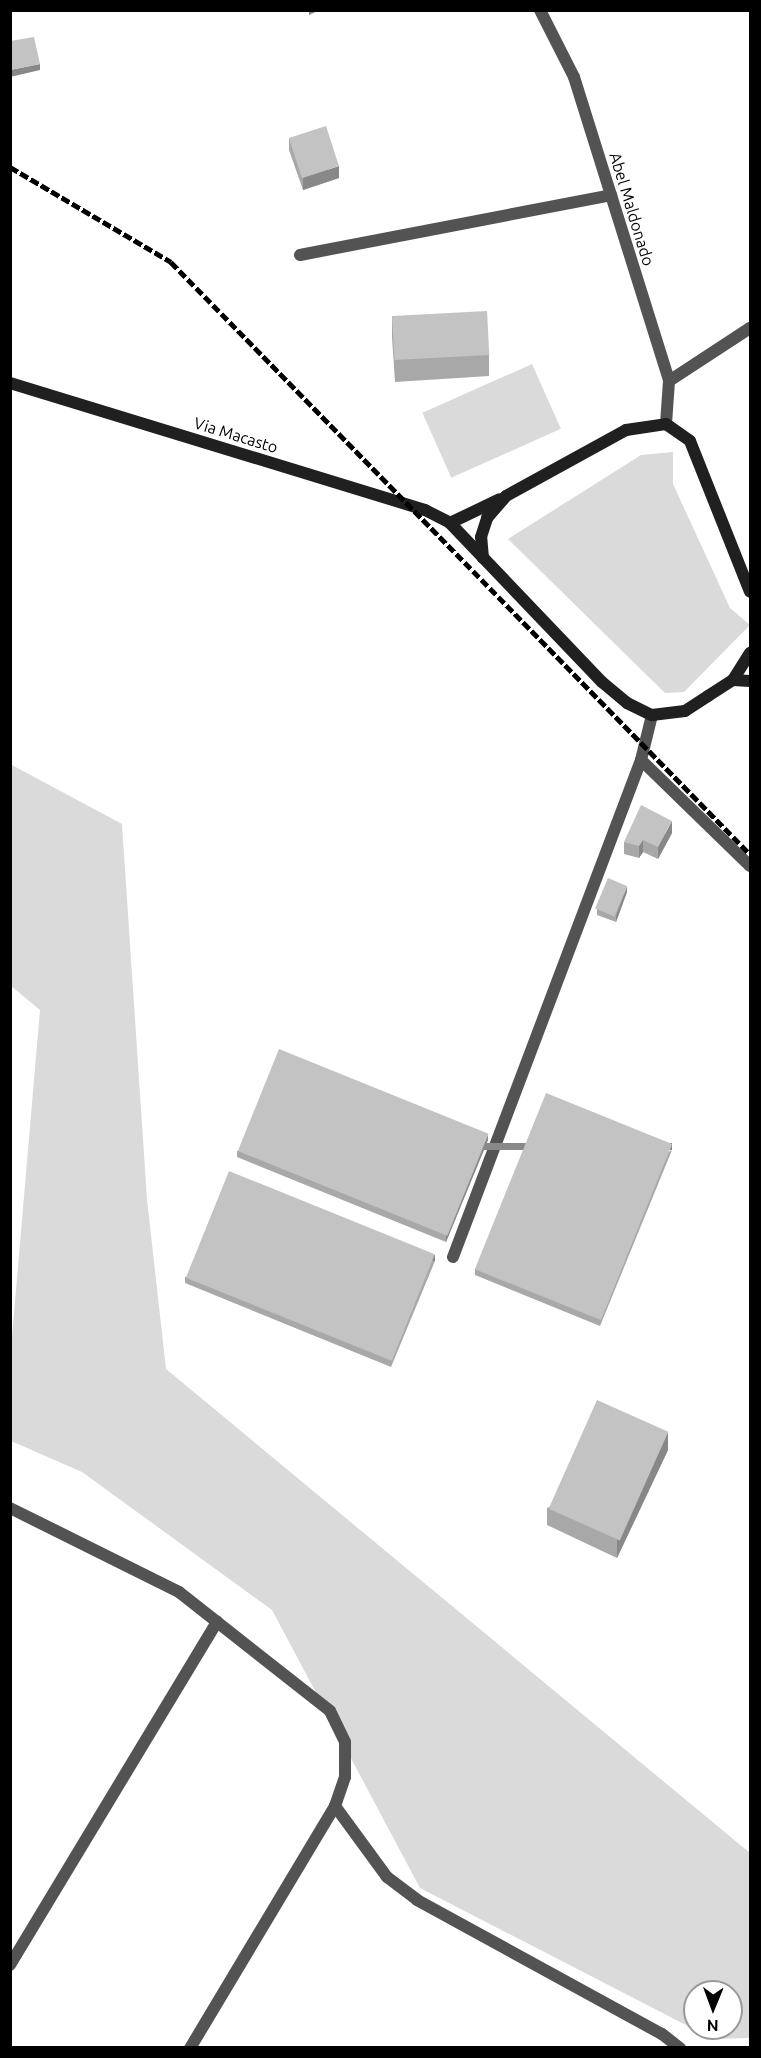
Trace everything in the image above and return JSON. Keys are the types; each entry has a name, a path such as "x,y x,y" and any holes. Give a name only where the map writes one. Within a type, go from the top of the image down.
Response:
{"street":[{"name":"Abel Maldonado","path":"540,10 574,77 669,381 666,424"},
{"path":"300,255 611,195"},
{"path":"669,381 750,327"},
{"name":"Via Macasto","path":"10,383 425,510 450,523 602,682 627,703 652,715"},
{"path":"450,523 506,496 626,430 666,424 690,441 750,592"},
{"path":"483,558 481,537 487,518 506,496"},
{"path":"453,1257 641,760 652,715 685,711 733,680 750,653"},
{"path":"733,680 750,681"},
{"path":"641,760 750,866"},
{"path":"10,1508 179,1592 330,1711 345,1742 345,1777 335,1806 190,2048"},
{"path":"10,1965 217,1622"},
{"path":"335,1806 387,1877 417,1900 662,2034 680,2048"}],"shaded area":[{"path":"532,364 561,429 451,478 422,413"},
{"path":"673,452 673,484 730,608 750,625 684,692 665,693 508,539 641,455"},
{"path":"10,764 122,824 147,1199 166,1369 750,1853 750,2038 743,2038 743,1980 683,1980 683,2024 420,1888 272,1610 82,1472 11,1441 11,1348 40,1010 11,986"}],"building":[{"path":"34,37 40,64 10,70 10,41"},
{"path":"326,126 339,166 302,178 289,138"},
{"path":"487,311 489,355 394,360 392,316"},
{"path":"641,805 672,821 658,847 643,840 639,846 624,842"},
{"path":"608,878 627,886 614,917 595,908"},
{"path":"279,1049 489,1134 447,1236 238,1151"},
{"path":"546,1093 672,1144 601,1320 475,1269"},
{"path":"229,1171 435,1254 392,1361 186,1278"},
{"path":"597,1400 668,1432 620,1540 549,1509"}],"railway":[{"path":"10,167 171,262 750,854"}]}
